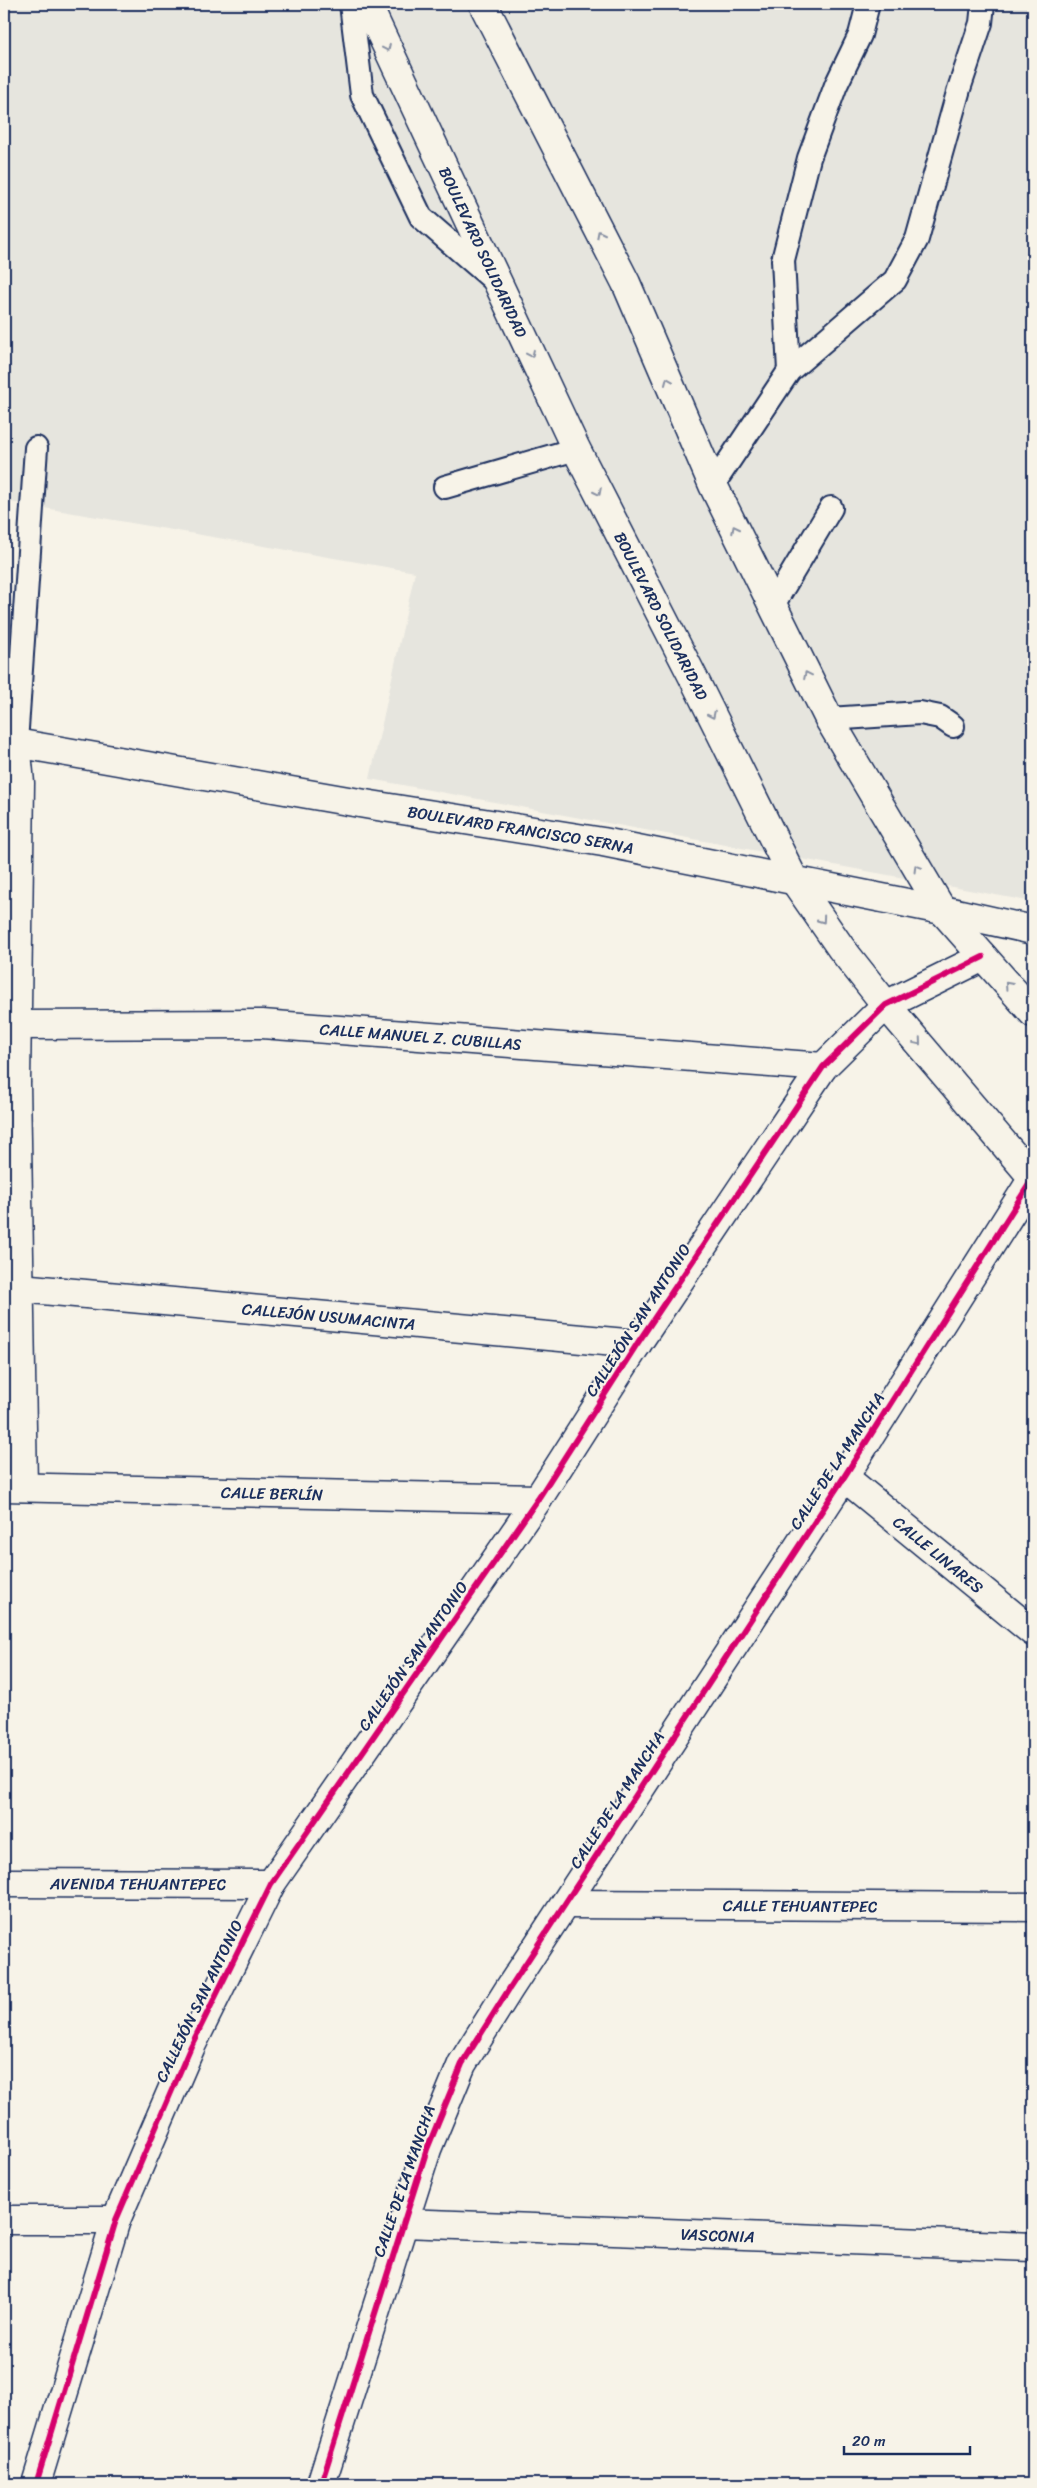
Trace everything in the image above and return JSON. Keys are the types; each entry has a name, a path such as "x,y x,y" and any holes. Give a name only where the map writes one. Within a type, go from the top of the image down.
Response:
{"street":[{"name":"BOULEVARD SOLIDARIDAD","path":"367,4 576,449 794,880 841,948 886,1005 1033,1178"},
{"path":"484,4 626,283 713,485 829,719 942,910 1033,1013"},
{"path":"10,742 20,783 17,1026 10,1083 20,1288 13,1487"},
{"name":"BOULEVARD FRANCISCO SERNA","path":"10,742 361,804 602,842 1033,930"},
{"name":"CALLEJÓN SAN ANTONIO","path":"36,2484 116,2220 191,2046 271,1884 538,1499 637,1344 823,1068 886,1005 983,957"},
{"name":"CALLE MANUEL Z. CUBILLAS","path":"17,1026 262,1024 823,1068"},
{"name":"CALLE DE LA MANCHA","path":"321,2484 427,2149 462,2064 508,1989 566,1904 844,1477 1033,1178"},
{"name":"CALLEJÓN USUMACINTA","path":"20,1288 637,1344"},
{"name":"CALLE LINARES","path":"844,1477 1033,1632"},
{"name":"CALLE BERLÍN","path":"13,1487 538,1499"},
{"name":"AVENIDA TEHUANTEPEC","path":"4,1883 271,1884"},
{"name":"CALLE TEHUANTEPEC","path":"566,1904 1033,1908"},
{"path":"4,2220 116,2220"},
{"name":"VASCONIA","path":"403,2223 1033,2247"}],"lane":[{"path":"351,4 362,95 421,217 498,283"},
{"path":"790,371 783,260 809,158 836,85 860,35 868,4"},
{"path":"713,485 790,371 895,280 917,239 959,89 981,23 983,4"},
{"path":"10,742 36,448"},
{"path":"445,487 576,449"},
{"path":"773,605 831,508"},
{"path":"829,719 920,713 940,717 953,726"}],"shaded area":[{"path":"4,4 1033,4 1033,902 370,779 415,572 4,501"}],"cycle path":[{"path":"36,2484 116,2220 191,2046 271,1884 538,1499 637,1344 823,1067 886,1005 983,957"},
{"path":"321,2484 427,2149 462,2064 509,1989 844,1477 1033,1178"}]}
